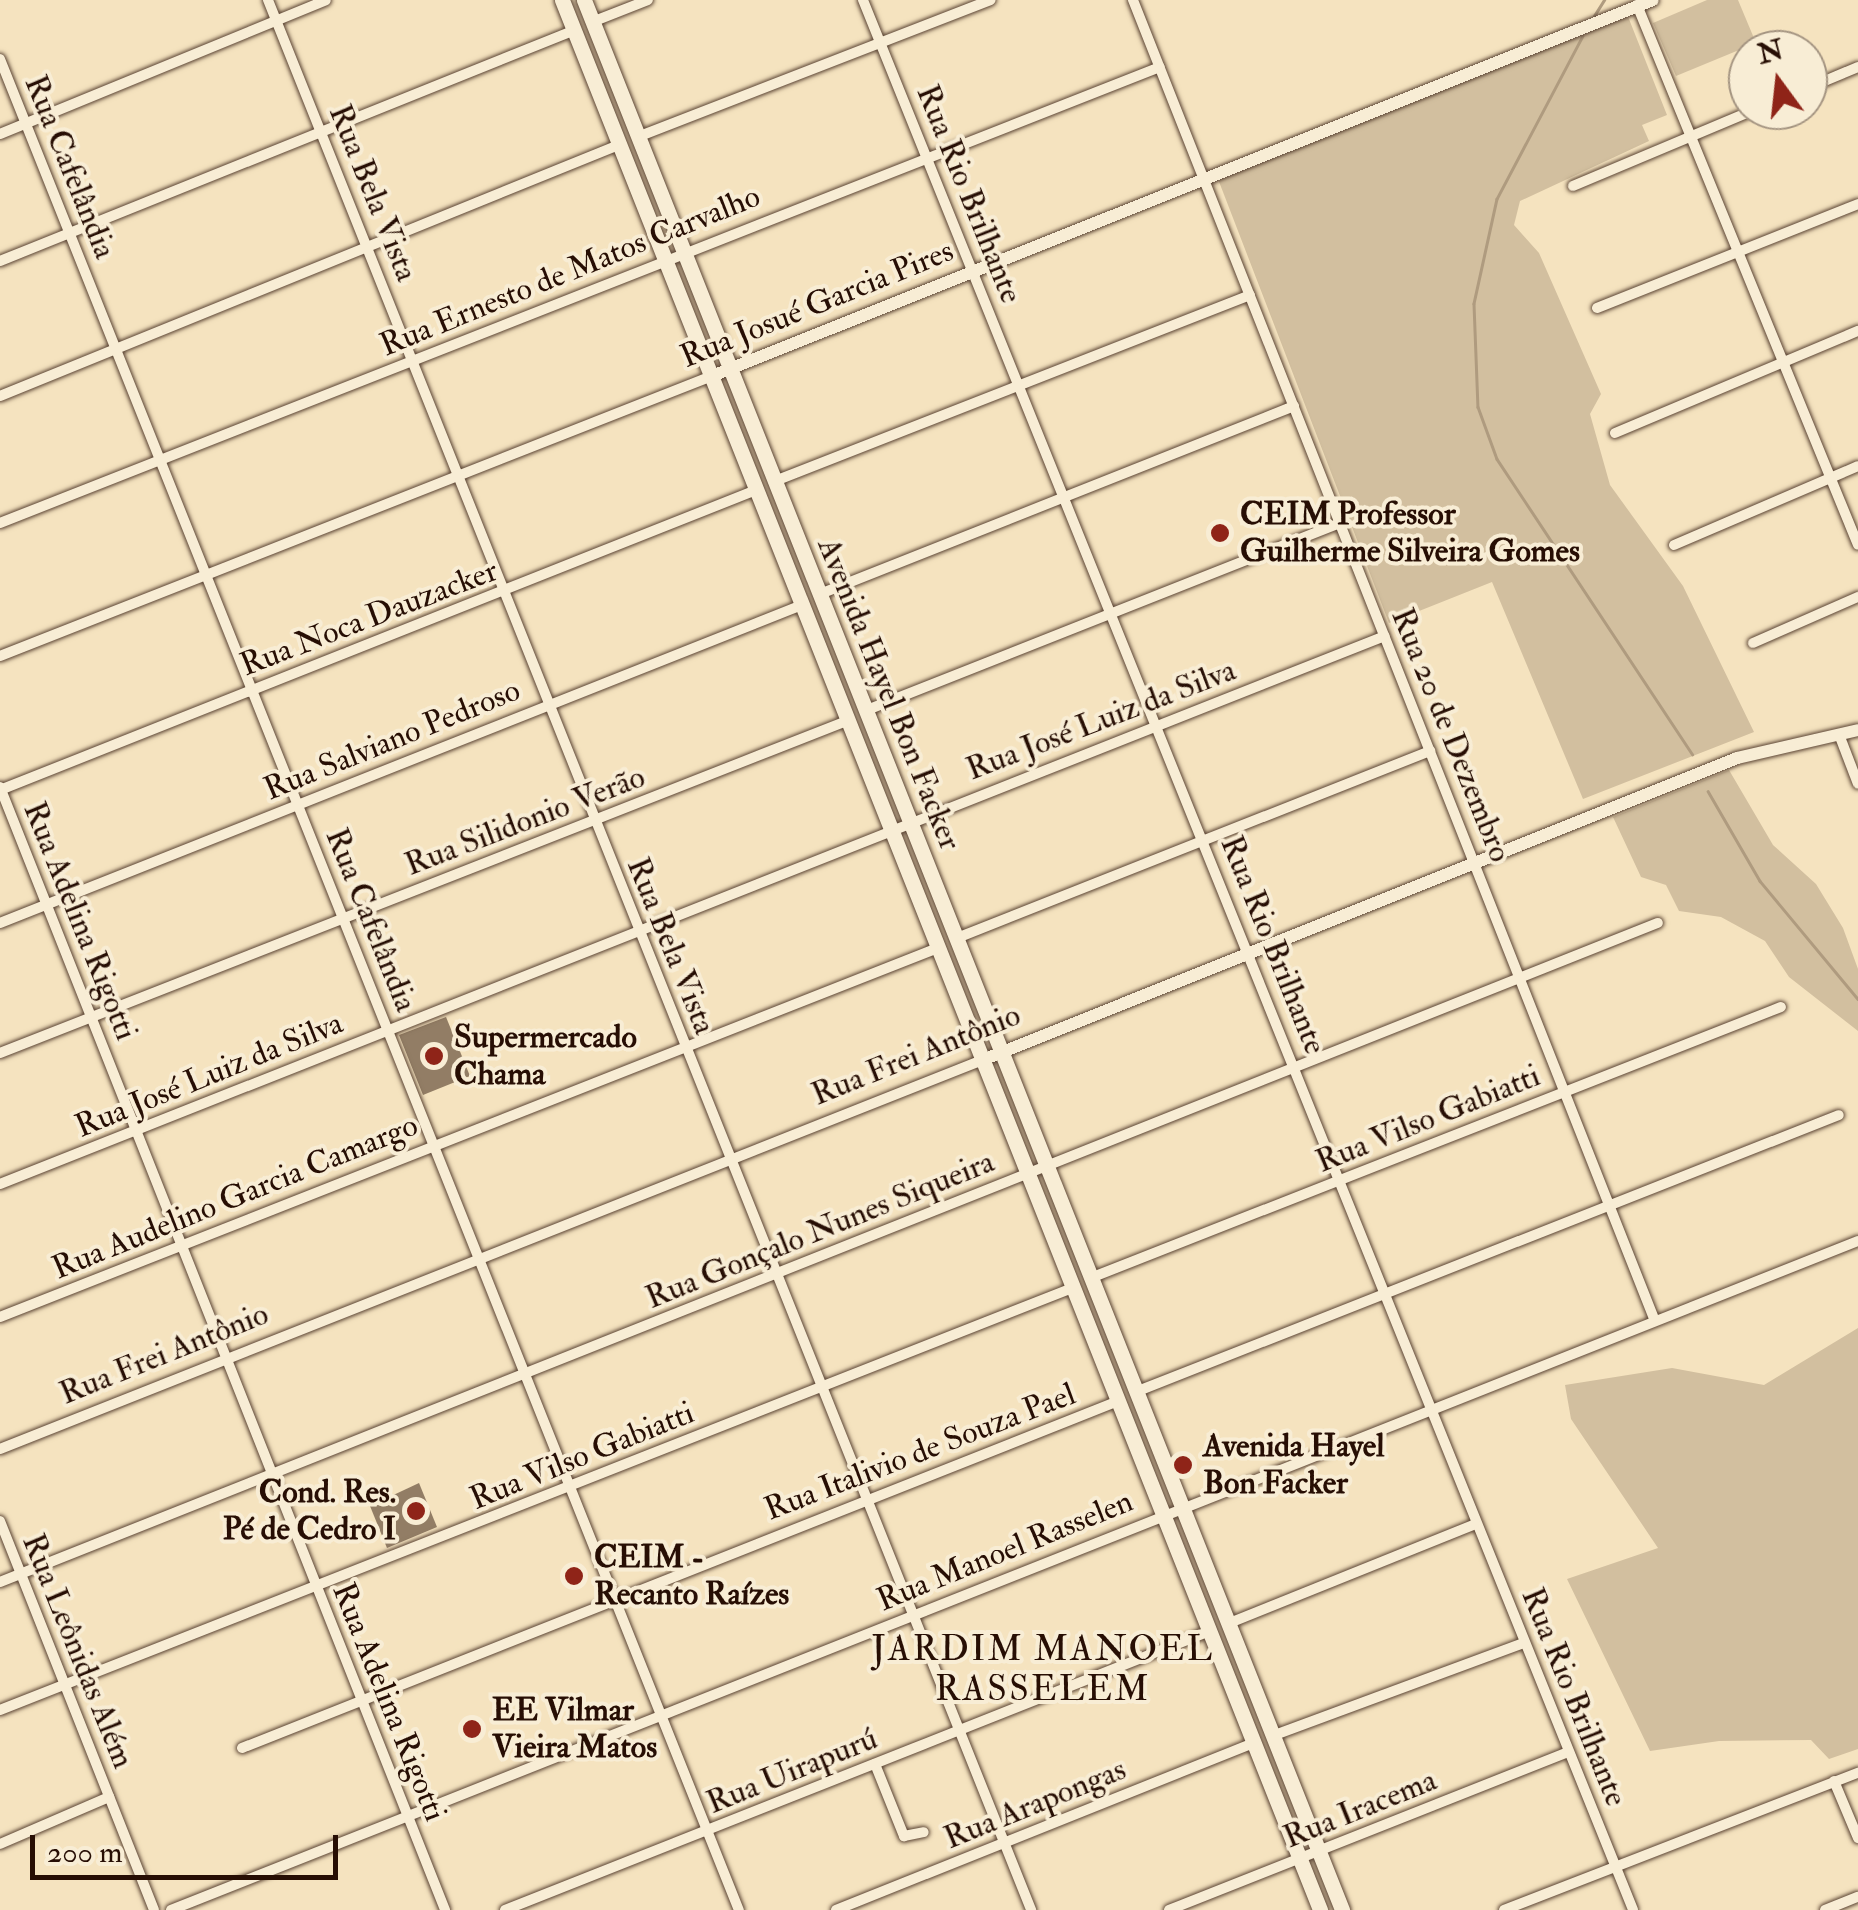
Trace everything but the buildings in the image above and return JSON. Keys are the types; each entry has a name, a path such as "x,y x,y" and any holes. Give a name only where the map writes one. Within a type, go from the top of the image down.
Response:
{"main road":[{"name":"Avenida Hayel Bon Facker","path":"562,0 802,604 844,722 1320,1910"},
{"name":"Avenida Hayel Bon Facker","path":"584,0 1342,1910"}],"street":[{"name":"Rua Bela Vista","path":"268,0 1031,1910"},
{"path":"0,134 326,0"},
{"path":"592,22 648,0"},
{"name":"Rua Rio Brilhante","path":"863,0 1154,727 1342,1180 1633,1910"},
{"path":"640,136 991,0"},
{"name":"Rua 20 de Dezembro","path":"1133,0 1655,1321"},
{"name":"Rua Josué Garcia Pires","path":"0,656 1653,0"},
{"path":"1637,6 1858,545"},
{"path":"0,261 575,30"},
{"name":"Rua Cafelândia","path":"0,59 740,1910"},
{"name":"Rua Ernesto de Matos Carvalho","path":"0,524 684,251 1160,67"},
{"path":"1828,80 1858,67"},
{"path":"1573,186 1728,121"},
{"path":"0,396 620,144"},
{"path":"1597,308 1858,204"},
{"path":"775,481 1250,295"},
{"path":"1615,433 1858,330"},
{"path":"820,594 1294,406"},
{"path":"1674,545 1858,466"},
{"name":"Rua Noca Dauzacker","path":"0,789 505,593 756,490"},
{"path":"867,710 1340,523"},
{"path":"1753,643 1858,597"},
{"name":"Rua Salviano Pedroso","path":"0,924 802,604"},
{"name":"Rua José Luiz da Silva","path":"0,1184 1385,636"},
{"name":"Rua Silidonio Verão","path":"0,1053 844,722"},
{"name":"Rua Frei Antônio","path":"0,1450 1721,764 1858,730"},
{"path":"1840,737 1858,784"},
{"path":"957,938 1430,750"},
{"name":"Rua Adelina Rigotti","path":"0,789 444,1910"},
{"name":"Rua Gonçalo Nunes Siqueira","path":"0,1582 1658,923"},
{"name":"Rua Audelino Garcia Camargo","path":"0,1317 935,948"},
{"name":"Rua Vilso Gabiatti","path":"1093,1277 1781,1007"},
{"path":"1138,1391 1839,1115"},
{"name":"Rua Manoel Rasselen","path":"171,1910 914,1616 1183,1504 1433,1411 1858,1241"},
{"name":"Rua Vilso Gabiatti","path":"0,1710 318,1589 1070,1289"},
{"name":"Rua Italivio de Souza Pael","path":"242,1748 1116,1402"},
{"name":"Rua Leônidas Além","path":"0,1521 154,1910"},
{"path":"1227,1624 1476,1524"},
{"name":"Rua Uirapurú","path":"505,1910 1208,1632"},
{"path":"1272,1736 1524,1643"},
{"name":"Rua Arapongas","path":"836,1910 1252,1744"},
{"name":"Rua Iracema","path":"1169,1910 1568,1752"},
{"path":"876,1764 904,1836 924,1832"},
{"path":"1504,1910 1858,1773"},
{"path":"1834,1781 1858,1838"},
{"path":"0,1844 110,1797"},
{"path":"1825,1910 1858,1897"}],"shaded area":[{"path":"1707,0 1738,0 1751,30 1728,30 1728,55 1676,76 1653,23"},
{"path":"1627,14 1667,115 1642,125 1649,141 1520,201 1514,225 1539,253 1601,394 1590,414 1610,485 1683,586 1754,732 1583,799 1492,582 1389,623 1218,179"},
{"path":"1729,770 1773,845 1816,884 1843,928 1858,969 1858,1031 1789,977 1765,941 1721,917 1679,911 1666,885 1641,877 1613,817"},
{"path":"1858,1328 1858,1749 1829,1759 1811,1740 1719,1741 1650,1751 1567,1579 1658,1548 1571,1419 1565,1385 1672,1368 1764,1385"}],"waterway":[{"path":"1594,16 1604,0"},
{"path":"1583,36 1497,199 1474,304 1478,407 1497,459 1692,754"},
{"path":"1708,791 1760,881 1858,999"}],"place":[{"name":"CEIM Professor Guilherme Silveira Gomes","path":"1220,533"},
{"name":"Supermercado Chama","path":"434,1056"},
{"name":"Avenida Hayel Bon Facker","path":"1183,1465"},
{"name":"Cond. Res. Pé de Cedro I","path":"416,1511"},
{"name":"CEIM - Recanto Raízes","path":"574,1576"},
{"name":"EE Vilmar Vieira Matos","path":"472,1729"}],"district":[{"name":"JARDIM MANOEL RASSELEM","path":"1043,1669"}]}
